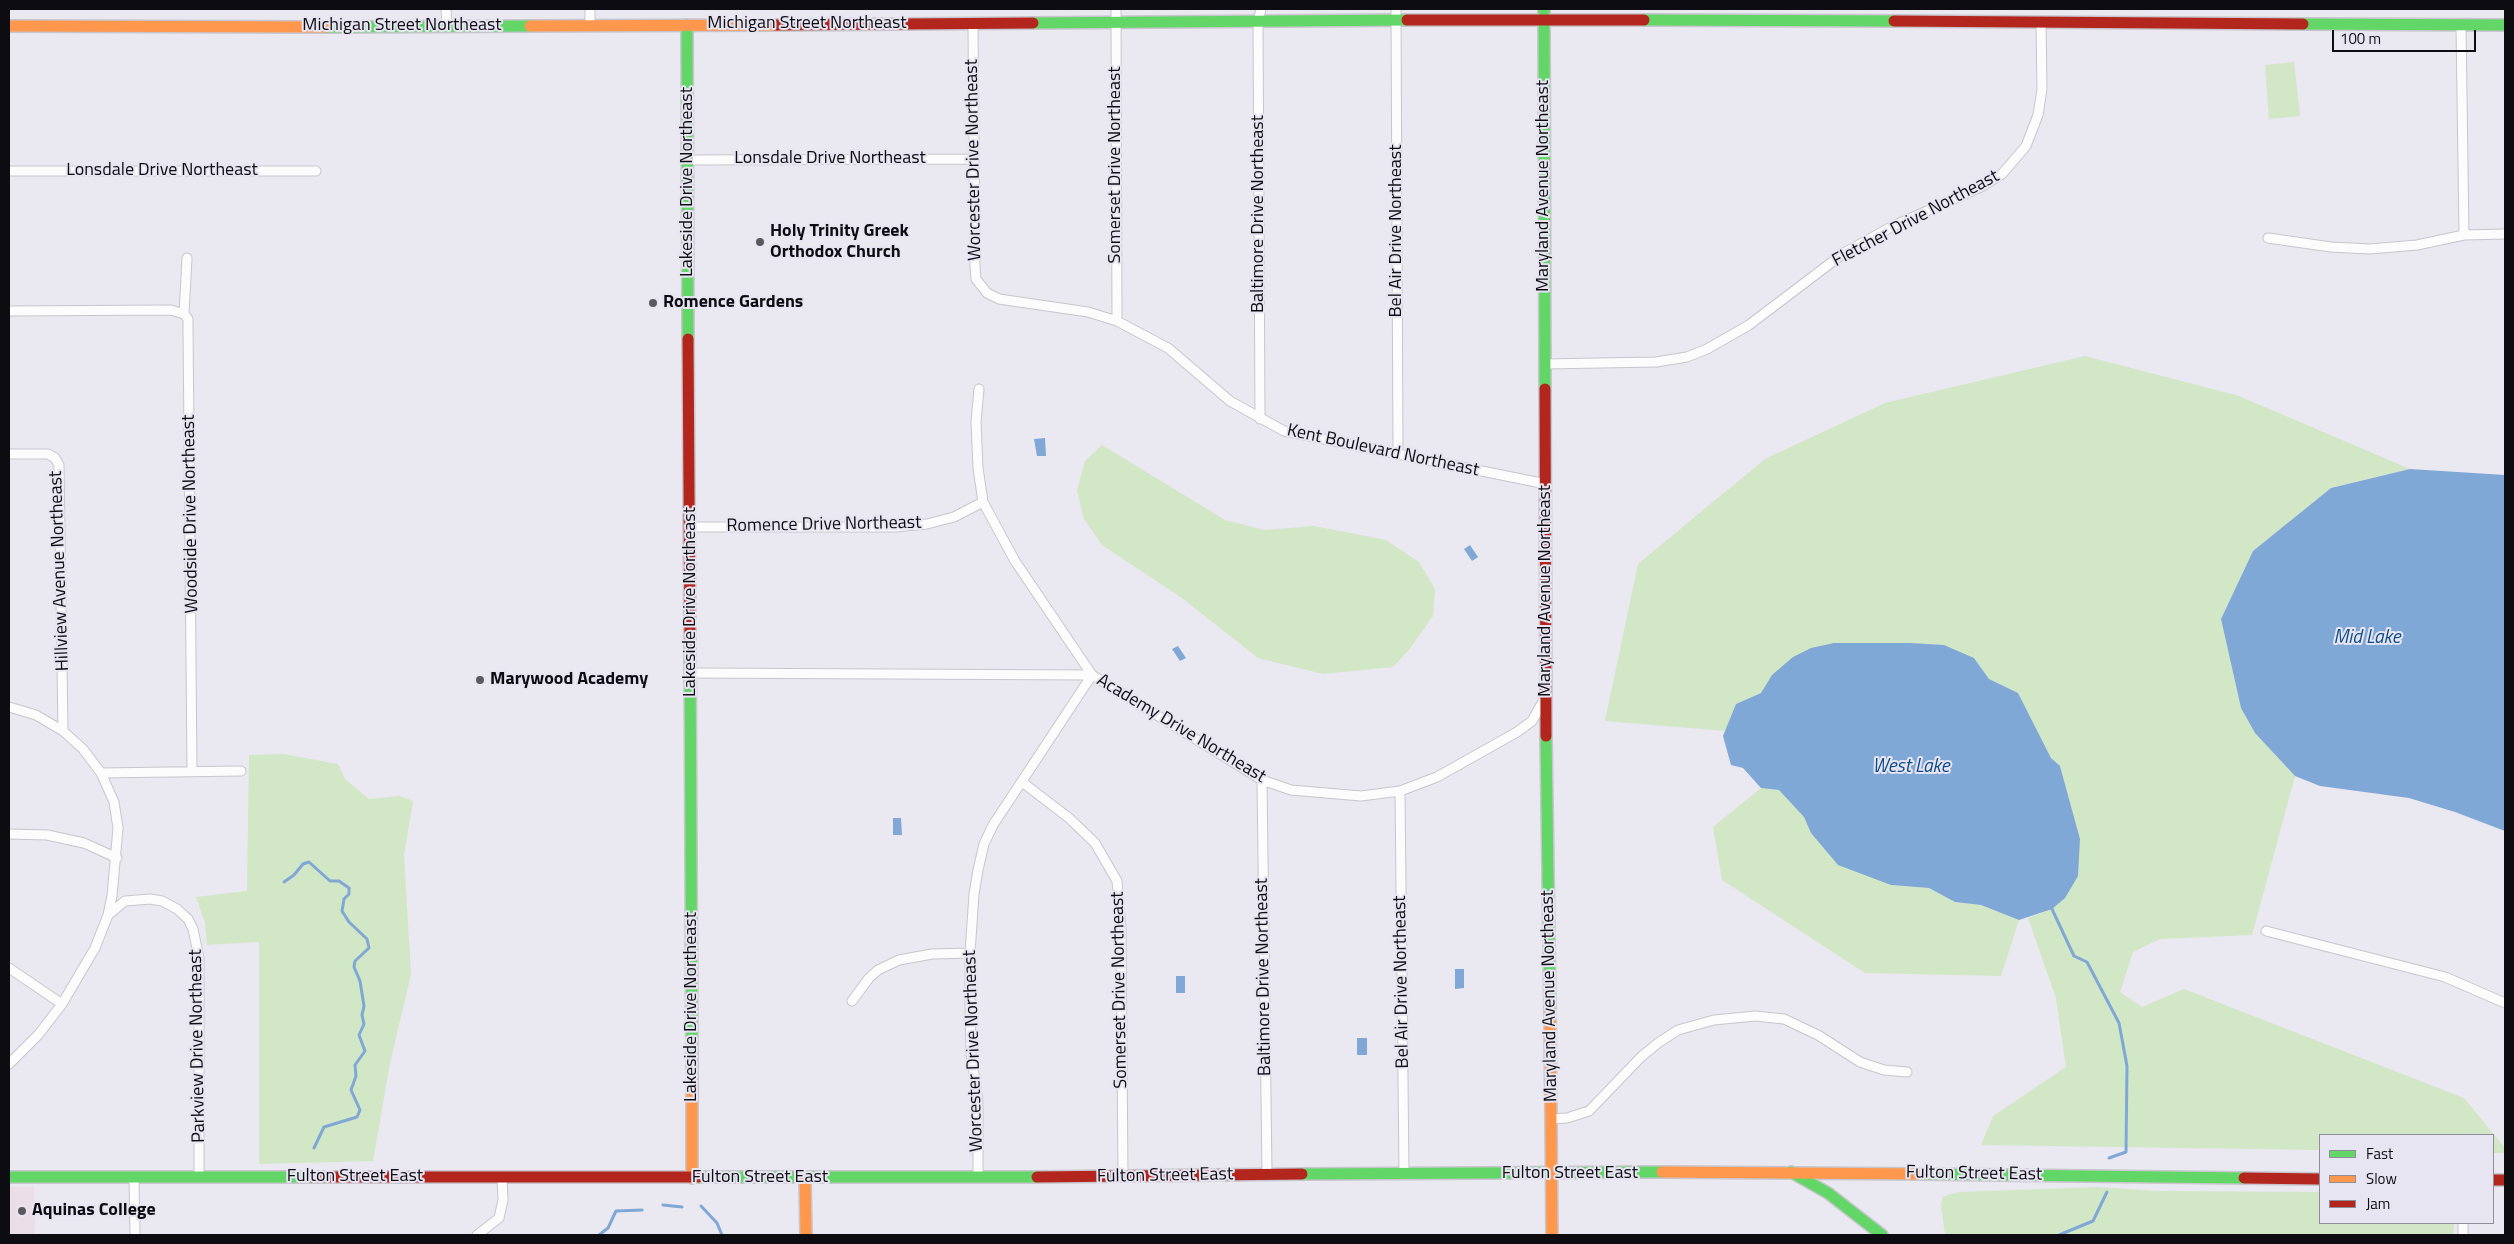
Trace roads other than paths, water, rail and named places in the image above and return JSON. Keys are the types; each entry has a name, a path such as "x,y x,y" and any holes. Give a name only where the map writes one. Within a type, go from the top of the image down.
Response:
{"main road":[{"name":"Michigan Street Northeast","path":"9,26 447,27 1258,22 1396,15 1544,14 2041,22 2505,25"},
{"name":"Maryland Avenue Northeast","path":"1544,14 1546,696 1552,1235"},
{"name":"Lakeside Drive Northeast","path":"687,25 692,1178"},
{"name":"Fulton Street East","path":"9,1178 1123,1177 1267,1174 1791,1172 2319,1179"},
{"path":"1791,1172 1839,1201 1882,1235"},
{"path":"805,1178 806,1235"}],"street":[{"path":"446,9 447,27"},
{"path":"590,9 590,26"},
{"name":"Somerset Drive Northeast","path":"1116,9 1117,321"},
{"name":"Baltimore Drive Northeast","path":"1260,419 1258,22 1261,9"},
{"name":"Bel Air Drive Northeast","path":"1396,15 1398,454"},
{"name":"Fletcher Drive Northeast","path":"1545,364 1656,362 1687,357 1707,349 1749,325 1844,253 1894,226 1981,186 2002,174 2026,146 2038,115 2042,89 2041,22"},
{"name":"Worcester Drive Northeast","path":"973,23 972,159 975,266 976,279 987,293"},
{"path":"2461,25 2464,236"},
{"name":"Lonsdale Drive Northeast","path":"687,160 972,159"},
{"name":"Lonsdale Drive Northeast","path":"9,171 316,171"},
{"path":"2268,238 2331,247 2370,249 2417,245 2464,236 2505,234"},
{"name":"Woodside Drive Northeast","path":"187,258 184,314 188,326 192,772"},
{"name":"Kent Boulevard Northeast","path":"987,293 999,299 1088,312 1117,321 1168,348 1230,401 1260,419 1293,433 1546,484"},
{"path":"9,311 172,310 184,314"},
{"path":"979,389 976,422 978,468 983,502 1014,561 1092,675"},
{"name":"Hillview Avenue Northeast","path":"9,454 48,454 55,458 59,465 61,476 63,731"},
{"name":"Romence Drive Northeast","path":"690,527 895,527 927,524 954,517 983,502"},
{"name":"Academy Drive Northeast","path":"691,673 1092,675 1262,780 1292,790 1314,794 1361,796 1400,791 1437,777 1517,732 1532,721 1546,696"},
{"name":"Worcester Drive Northeast","path":"978,1177 978,1102 972,1053 970,953 974,894 984,844 993,825 1092,675"},
{"path":"9,707 36,715 63,731 83,749 101,773 114,802 118,828 117,858 108,915 95,948 62,1004 39,1034 9,1064"},
{"path":"101,773 241,770"},
{"name":"Baltimore Drive Northeast","path":"1262,780 1267,1174"},
{"name":"Somerset Drive Northeast","path":"1022,782 1070,818 1096,843 1117,881 1121,928 1123,1177"},
{"name":"Bel Air Drive Northeast","path":"1400,791 1404,1173"},
{"path":"9,834 47,835 84,843 117,858"},
{"name":"Parkview Drive Northeast","path":"108,915 124,901 150,899 162,901 177,909 188,919 193,929 199,958 199,1177"},
{"path":"2266,931 2444,977 2505,1003"},
{"path":"852,1001 869,978 878,970 899,960 932,954 970,953"},
{"path":"9,968 62,1004"},
{"path":"1551,1119 1567,1118 1589,1111 1640,1057 1658,1043 1678,1030 1714,1020 1755,1016 1784,1019 1818,1035 1860,1062 1884,1070 1907,1072"},
{"path":"134,1177 135,1235"},
{"path":"477,1235 499,1218 503,1200 502,1178"}],"water":[{"path":"1045,438 1046,456 1037,456 1034,439"},
{"name":"Mid Lake","path":"2410,469 2505,475 2505,831 2455,812 2409,798 2320,786 2295,776 2255,733 2241,708 2221,619 2253,551 2331,488"},
{"path":"1470,545 1478,557 1472,561 1464,549"},
{"name":"West Lake","path":"1834,643 1944,645 1974,658 1989,679 2018,693 2051,758 2060,766 2080,839 2078,876 2065,898 2052,909 2019,920 1981,905 1955,902 1929,888 1891,885 1838,865 1811,833 1804,817 1779,790 1761,788 1743,768 1731,765 1723,736 1736,704 1761,693 1772,675 1793,657 1811,648"},
{"path":"1178,646 1186,658 1180,661 1172,649"},
{"path":"893,818 901,818 902,835 893,835"},
{"path":"1455,969 1464,969 1464,988 1455,989"},
{"path":"1176,976 1185,976 1185,993 1176,993"},
{"path":"1357,1038 1367,1038 1367,1055 1357,1055"}],"waterway":[{"path":"284,882 294,875 303,864 309,862 330,881 339,881 349,888 349,894 344,899 342,911 349,922 367,939 369,948 355,961 354,967 360,981 364,1006 362,1015 364,1024 359,1035 365,1051 355,1065 356,1076 351,1090 360,1110 357,1117 324,1127 314,1148"},
{"path":"2052,909 2074,956 2087,962 2119,1023 2127,1066 2126,1152 2109,1158"},
{"path":"2059,1235 2093,1221 2107,1192"},
{"path":"663,1205 682,1207"},
{"path":"701,1206 717,1223 722,1235"},
{"path":"599,1235 608,1228 616,1211 642,1210"}],"place":[{"name":"Holy Trinity Greek Orthodox Church","path":"760,242"},
{"name":"Romence Gardens","path":"653,303"},
{"name":"Marywood Academy","path":"480,680"},
{"name":"Aquinas College","path":"22,1211"}]}
